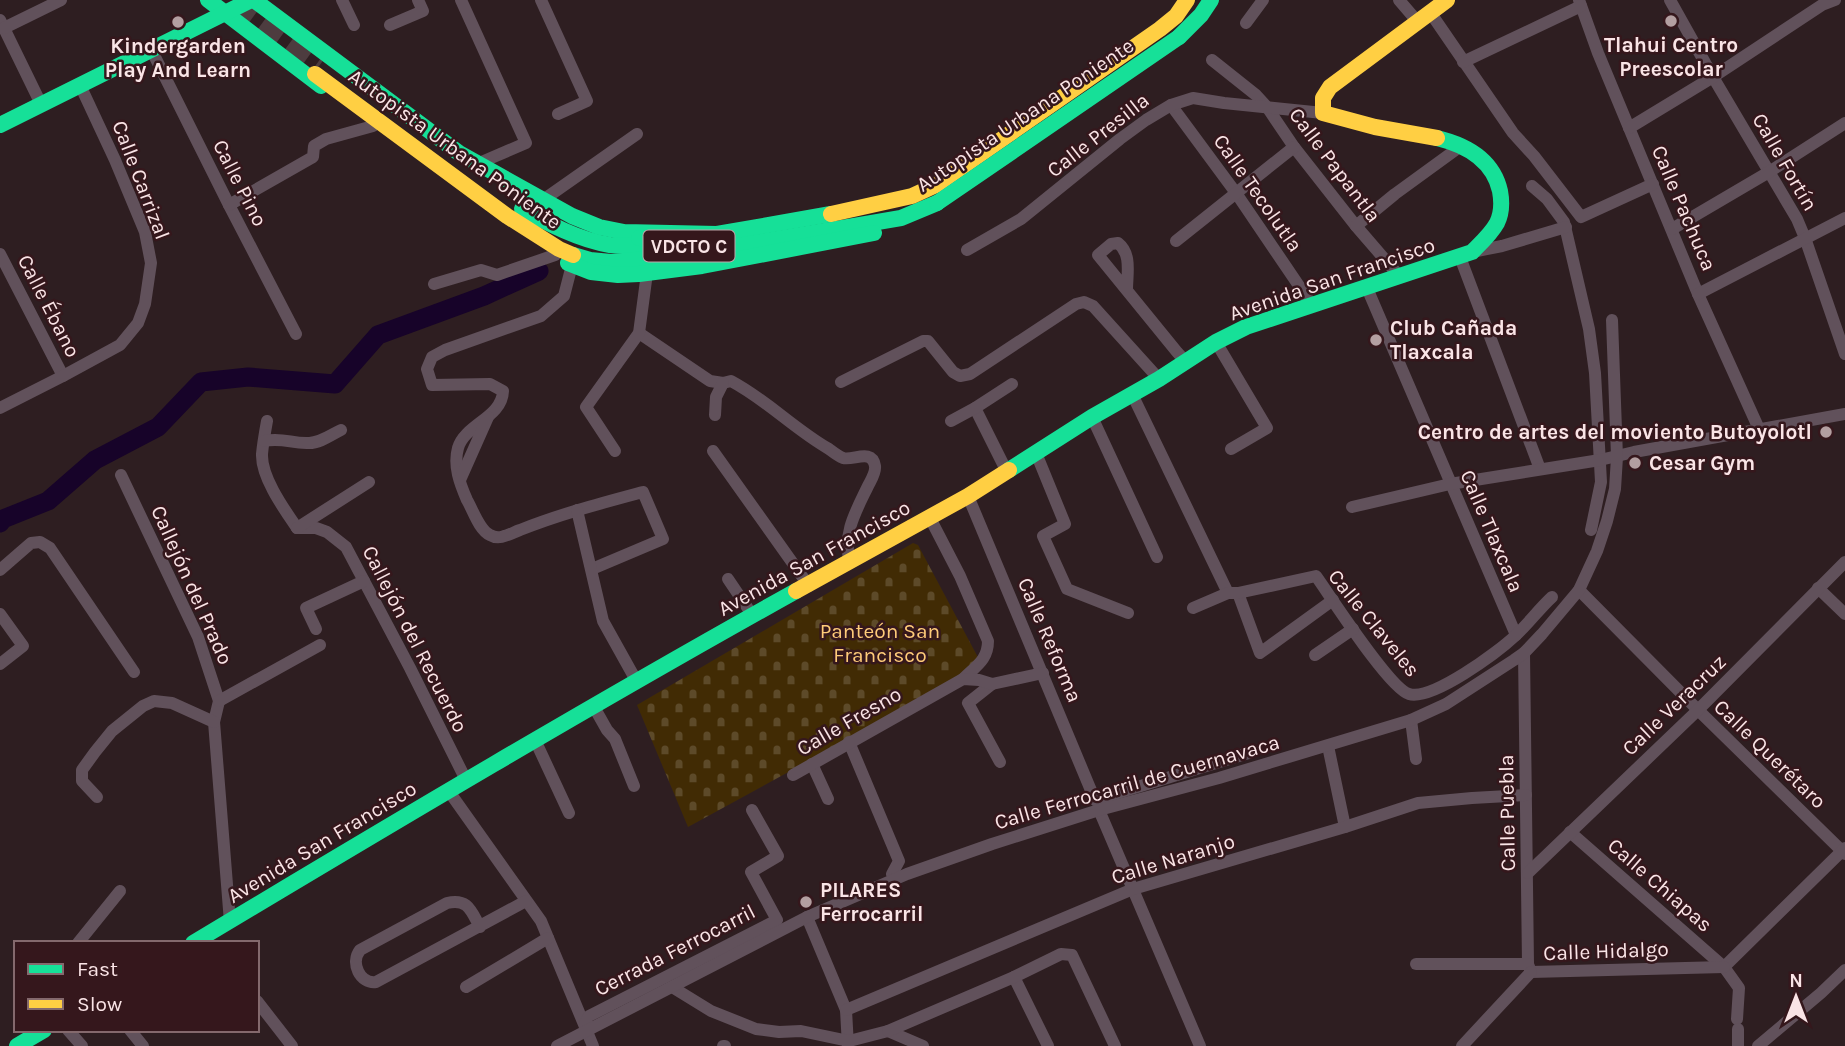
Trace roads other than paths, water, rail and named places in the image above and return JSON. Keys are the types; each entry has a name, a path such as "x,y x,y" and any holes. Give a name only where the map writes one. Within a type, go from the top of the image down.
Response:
{"main road":[{"path":"208,0 461,193 557,252 618,275"},
{"path":"0,125 253,0 459,153 572,216 599,227 624,232 717,234"},
{"path":"512,204 572,233 611,245 670,243 837,214 912,196 936,185 1090,79 1170,20 1187,0"},
{"name":"Autopista Urbana Poniente","path":"933,198 1149,45 1171,27 1196,0"},
{"path":"557,252 572,265 591,272 618,275 647,273 739,259 760,250 906,227 946,207 1154,65 1200,25 1208,16 1214,0"},
{"name":"Autopista Urbana Poniente","path":"878,217 671,249 606,252 577,246 553,235 318,68 557,252 611,262 647,260 878,217 933,198 1179,37 1214,0"},
{"path":"1323,113 1323,98 1330,87 1447,0"},
{"path":"279,54 285,41 296,32"},
{"path":"1135,46 1143,58 1154,65"},
{"name":"Avenida San Francisco","path":"205,940 230,922 448,790 968,496 1003,466 1036,453 1216,342 1246,327 1466,255 1489,236 1500,218 1502,196 1489,166 1476,155 1461,146 1427,136 1374,127 1323,113"},
{"path":"837,214 878,217"},
{"path":"572,216 588,232"},
{"path":"851,234 878,217"},
{"path":"542,220 588,232 625,237 666,239 688,234"},
{"path":"17,1046 41,1032"}],"street":[{"path":"41,104 2,24 61,0"},
{"path":"342,0 354,25"},
{"path":"390,25 423,11 418,0"},
{"path":"461,0 526,143 477,163"},
{"path":"541,0 587,101 558,114"},
{"path":"1246,23 1263,0"},
{"path":"1399,0 1424,16 1463,62 1513,134 1534,156 1581,217 1653,184"},
{"name":"Calle Fortín","path":"1670,0 1797,219 1845,354"},
{"path":"1629,128 1713,77 1822,5 1835,0"},
{"path":"1463,62 1580,3"},
{"name":"Calle Pachuca","path":"1580,3 1698,294 1759,429"},
{"name":"Calle Pino","path":"151,49 296,334"},
{"path":"1212,60 1267,107 1323,113"},
{"name":"Calle Carrizal","path":"0,408 120,345 138,323 145,304 151,263 145,232 80,85"},
{"name":"Calle Presilla","path":"967,250 1021,219 1120,139 1171,105 1192,98 1267,107"},
{"name":"Calle Tecolutla","path":"1171,105 1236,193 1312,305"},
{"name":"Calle Papantla","path":"1267,107 1294,148 1400,277"},
{"path":"1672,229 1845,123"},
{"path":"229,205 313,157 314,146 326,139 373,126"},
{"path":"543,200 637,134"},
{"path":"1356,226 1461,146"},
{"path":"1176,241 1294,148"},
{"path":"1532,186 1559,213 1566,227 1589,330 1595,373 1601,482 1591,530"},
{"path":"1698,294 1845,218"},
{"name":"Avenida San Francisco","path":"1466,255 1566,227"},
{"path":"434,284 481,270 497,275 557,252"},
{"name":"Calle Ébano","path":"0,254 6,281 63,376"},
{"path":"1466,255 1540,469"},
{"path":"572,265 564,296 541,316 444,350 432,357 427,369 432,385 490,384 503,391 503,398 488,417 470,431 459,446 457,460 459,482 488,535 499,538 548,519 643,492 663,539 592,569"},
{"path":"615,451 586,407 639,333 647,273"},
{"name":"Calle Tlaxcala","path":"1367,288 1516,635"},
{"path":"1127,290 1186,362"},
{"path":"841,382 923,341 928,341 953,372 960,376 970,374 1076,304 1084,302 1093,306 1160,379"},
{"name":"Calle Ferrocarril de Cuernavaca","path":"557,1046 586,1027 807,917 907,874 1097,805 1328,746 1411,720 1446,704 1524,653 1579,590 1607,521 1615,489 1617,457 1612,320"},
{"path":"639,333 710,381 731,381 747,390 818,443 843,458 859,455 870,457 875,473 848,532 847,551 850,563"},
{"path":"1216,342 1267,428 1231,449"},
{"path":"715,415 716,397 723,383"},
{"path":"951,421 1012,384"},
{"path":"1132,394 1233,593 1260,653 1333,600"},
{"path":"975,408 1003,466"},
{"path":"1352,507 1450,484 1617,457 1845,414"},
{"path":"1092,417 1157,557"},
{"path":"267,421 262,456 266,473 282,506 297,528 369,482"},
{"path":"264,441 277,438 318,442 341,430"},
{"path":"713,451 809,586"},
{"path":"1036,453 1065,524 1043,536 1067,589 1128,613"},
{"name":"Callejón del Prado","path":"121,475 198,637 219,701"},
{"name":"Calle Reforma","path":"968,496 1200,1046"},
{"path":"577,510 603,621 637,682"},
{"name":"Calle Fresno","path":"793,775 963,679 988,651 988,640 960,576 930,518"},
{"name":"Callejón del Recuerdo","path":"297,528 316,528 327,532 346,547 466,780"},
{"path":"0,570 31,543 40,542 50,548 134,672"},
{"name":"Calle Veracruz","path":"1528,873 1698,710 1845,562"},
{"name":"Calle Claveles","path":"1233,593 1316,576 1401,690 1410,695 1427,693 1443,686 1495,652 1516,635 1552,597"},
{"path":"728,579 753,616"},
{"path":"316,629 306,608 363,580"},
{"path":"1818,588 1845,614"},
{"name":"Calle Querétaro","path":"1579,590 1844,851"},
{"path":"1193,608 1233,593"},
{"path":"0,614 23,646 0,664"},
{"path":"1315,655 1353,629"},
{"path":"230,922 214,722 219,701 320,645"},
{"name":"Calle Puebla","path":"1524,653 1530,968"},
{"path":"1000,762 968,703 992,684 1043,673"},
{"path":"963,679 992,684"},
{"path":"97,797 82,782 82,769 112,731 142,706 154,701 172,703 214,722"},
{"path":"594,707 615,739 634,786"},
{"path":"1411,720 1416,760"},
{"path":"535,740 569,813"},
{"path":"849,742 899,861 892,874"},
{"path":"1328,746 1345,827"},
{"path":"1097,805 1252,752"},
{"path":"812,764 828,799"},
{"path":"448,790 541,921 593,1046"},
{"name":"Calle Naranjo","path":"846,1010 1133,889 1418,803 1526,795"},
{"name":"Cerrada Ferrocarril","path":"586,1027 589,1016 777,920 751,872 778,856 752,810"},
{"name":"Calle Chiapas","path":"1570,832 1724,967"},
{"path":"1738,1046 1739,988 1724,967 1844,851"},
{"path":"80,941 120,891"},
{"path":"480,927 467,905 458,900 447,903 360,950 355,957 355,965 365,980 376,982 480,927 526,901"},
{"path":"807,917 846,1010 848,1044"},
{"path":"466,986 548,938"},
{"path":"672,986 711,1011 756,1029 801,1031 848,1044 888,1031 1061,954 1072,956 1115,1046"},
{"name":"Calle Hidalgo","path":"1416,964 1530,968 1724,967"},
{"path":"1462,1046 1530,968"},
{"path":"1758,1046 1845,970"},
{"path":"1014,977 1048,1046"},
{"path":"259,1004 292,1046"},
{"path":"888,1031 923,1046"},
{"path":"70,1032 82,1046"},
{"path":"132,1032 143,1046"}],"waterway":[{"path":"0,523 3,519 48,501 95,460 158,427 201,382 248,377 335,384 378,335 484,296 539,271"}],"tunnel":[{"path":"237,0 322,62"}],"place":[{"name":"Tlahui Centro Preescolar","path":"1671,21"},
{"name":"Kindergarden Play And Learn","path":"178,22"},
{"name":"Club Cañada Tlaxcala","path":"1376,340"},
{"name":"Centro de artes del moviento Butoyolotl","path":"1826,432"},
{"name":"Cesar Gym","path":"1635,463"},
{"name":"PILARES Ferrocarril","path":"806,902"}],"park label":[{"name":"Panteón San Francisco","path":"880,643"}]}
